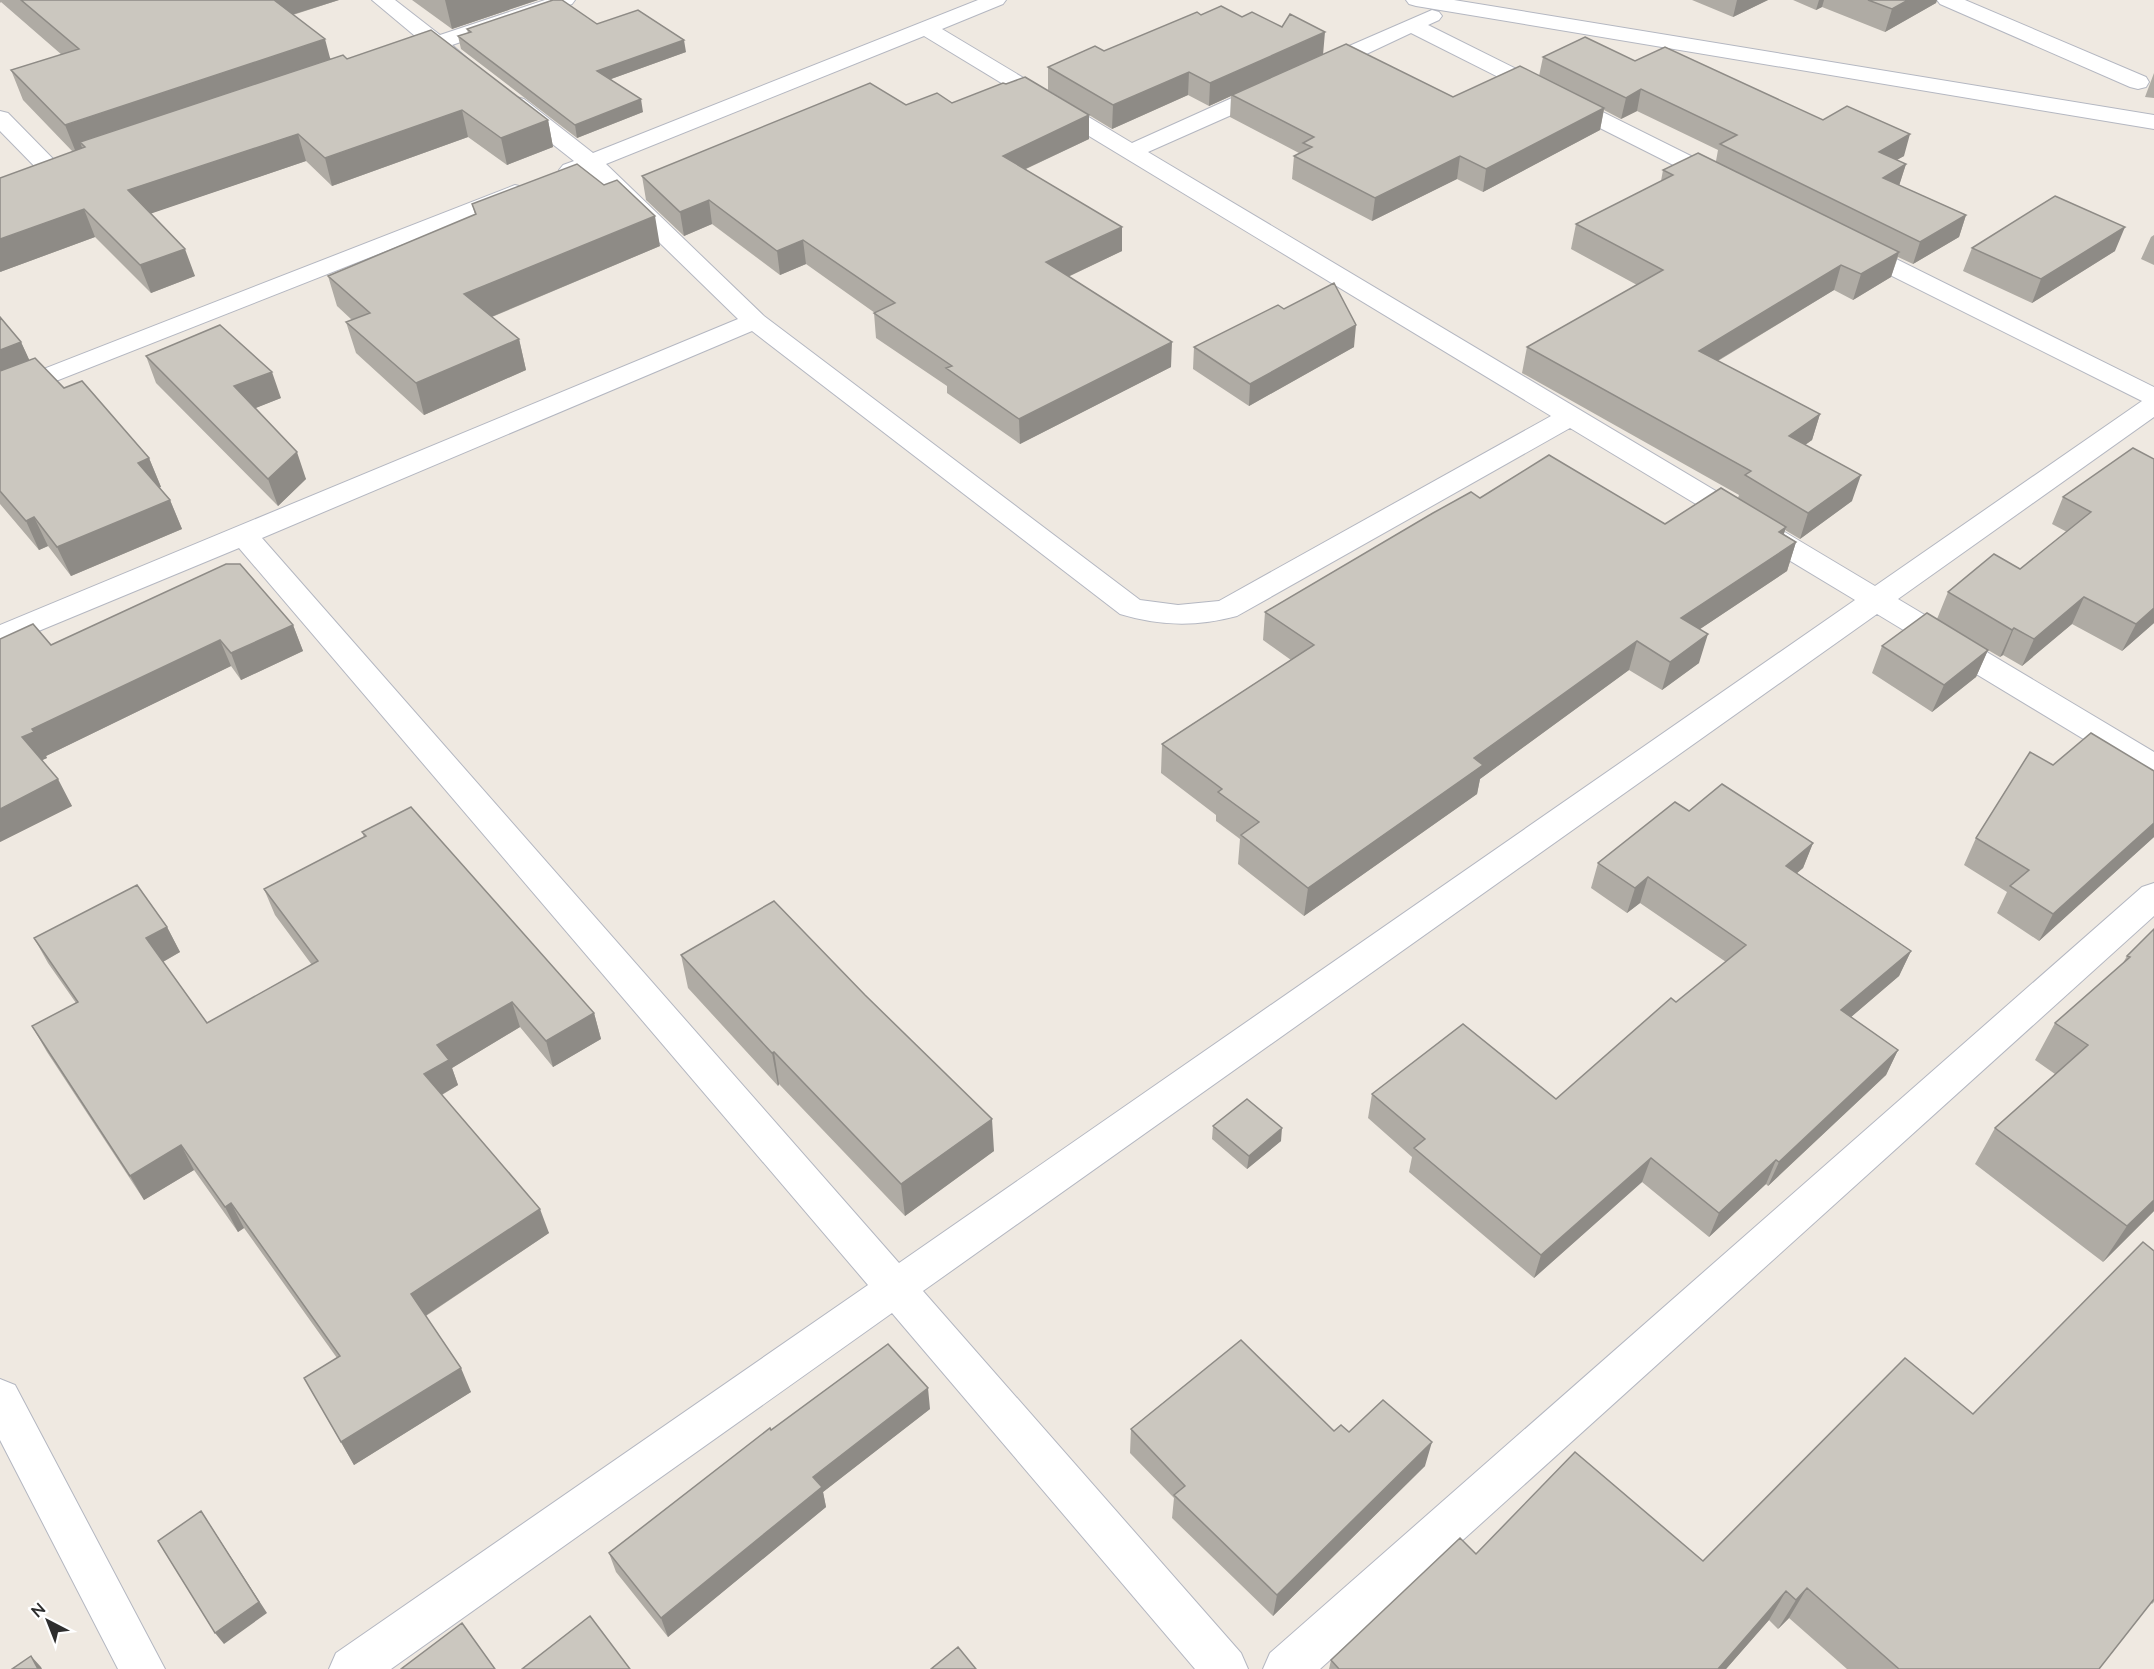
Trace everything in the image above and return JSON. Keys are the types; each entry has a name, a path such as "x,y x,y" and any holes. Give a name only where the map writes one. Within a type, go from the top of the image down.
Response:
{"street":[{"path":"382,0 473,71"},
{"path":"404,54 565,0"},
{"path":"0,395 996,0"},
{"path":"1416,0 2154,122"},
{"path":"1542,21 1551,0"},
{"path":"1947,0 2138,82"},
{"path":"1130,152 1413,26 1450,6"},
{"path":"1413,26 1741,190"},
{"path":"925,28 2154,766"},
{"path":"2113,115 2154,65"},
{"path":"500,92 590,162 755,321 1130,607 1155,615 1197,615 1227,609 1571,416"},
{"path":"0,118 43,176 76,165"},
{"path":"1836,238 2154,398"},
{"path":"0,638 755,321"},
{"path":"352,1669 2154,405"},
{"path":"244,536 1225,1669"},
{"path":"1286,1669 2154,896"},
{"path":"0,1398 142,1669"}],"building":[{"path":"21,0 274,0 325,39 65,125 11,70 79,49"},
{"path":"553,0 562,0 597,24 638,10 684,40 597,71 641,99 575,125 458,36 471,32 467,29"},
{"path":"1868,0 1908,0 1892,9"},
{"path":"1221,6 1242,17 1252,12 1282,27 1290,14 1325,32 1210,83 1189,72 1113,105 1048,67 1095,46 1104,51 1197,12 1201,15"},
{"path":"431,30 548,120 501,138 462,110 325,158 298,134 128,190 185,249 140,265 84,209 0,239 0,178 85,147 80,142 343,55 347,59"},
{"path":"1585,37 1635,61 1665,47 1823,120 1847,106 1910,134 1879,152 1906,164 1883,178 1966,215 1920,242 1720,144 1737,135 1641,89 1626,98 1543,57"},
{"path":"1346,44 1453,97 1520,66 1604,108 1486,169 1460,156 1375,198 1294,156 1312,147 1303,143 1314,137 1232,95"},
{"path":"1025,77 1089,115 1003,156 1122,227 1046,262 1172,342 1019,419 946,368 952,366 874,313 895,303 803,240 777,251 709,200 680,212 642,176 870,83 906,105 937,93 952,103"},
{"path":"1698,153 1899,252 1861,274 1841,265 1699,351 1820,414 1789,436 1861,475 1808,513 1745,475 1751,471 1527,347 1663,270 1576,224 1673,175 1663,170"},
{"path":"577,164 604,185 617,180 655,216 464,294 519,339 416,383 346,322 370,313 328,276 476,214 472,204"},
{"path":"2055,196 2125,227 2041,279 1972,248"},
{"path":"1334,283 1356,325 1250,384 1194,347 1278,305 1284,309"},
{"path":"0,317 21,342 0,350"},
{"path":"220,325 272,372 234,386 297,452 268,479 146,356"},
{"path":"35,358 64,388 82,381 149,458 138,463 170,500 57,547 34,517 26,521 0,491 0,371"},
{"path":"2133,448 2154,459 2154,608 2136,624 2084,597 2034,639 2014,628 2012,630 1948,592 1994,554 2020,569 2091,512 2063,497"},
{"path":"1549,455 1665,524 1721,488 1786,527 1779,532 1796,542 1681,618 1708,634 1670,662 1637,641 1474,758 1483,765 1308,888 1241,835 1259,822 1218,792 1222,789 1162,744 1314,645 1265,612 1433,513 1471,492 1480,498"},
{"path":"226,564 240,564 293,625 231,653 220,640 32,729 34,732 22,737 58,779 0,809 0,639 33,624 51,645"},
{"path":"1927,613 1988,650 1944,685 1882,646"},
{"path":"2091,733 2154,771 2154,823 2053,914 2010,886 2029,870 1976,838 2030,752 2053,765"},
{"path":"1722,784 1813,843 1786,866 1911,951 1841,1010 1898,1050 1779,1162 1776,1160 1719,1213 1651,1158 1541,1255 1414,1148 1425,1139 1372,1094 1463,1024 1556,1099 1671,998 1676,1002 1746,945 1648,877 1635,888 1598,863 1675,802 1689,811"},
{"path":"411,807 594,1013 546,1041 512,1002 437,1045 449,1060 424,1074 540,1209 411,1294 461,1368 341,1442 304,1378 340,1356 231,1203 225,1207 181,1145 130,1176 32,1026 78,1002 34,938 137,885 167,927 146,938 207,1023 318,961 264,889 366,836 362,832"},
{"path":"774,901 865,995 992,1119 901,1184 774,1052 772,1053 681,955"},
{"path":"2154,929 2154,1200 2127,1226 1995,1128 2088,1045 2055,1023 2130,957 2127,956"},
{"path":"1247,1099 1282,1128 1249,1156 1213,1126"},
{"path":"2143,1242 2154,1251 2154,1599 2099,1669 1899,1669 1807,1588 1796,1600 1786,1591 1718,1669 1339,1669 1331,1660 1460,1538 1476,1554 1575,1452 1703,1561 1905,1358 1973,1414"},
{"path":"1241,1340 1334,1431 1341,1425 1349,1432 1383,1400 1432,1442 1277,1595 1174,1495 1185,1486 1131,1429"},
{"path":"888,1344 928,1388 813,1477 822,1487 661,1618 609,1553 770,1428 771,1430"},
{"path":"201,1511 259,1602 215,1633 158,1541"},
{"path":"590,1616 630,1669 522,1669"},
{"path":"462,1623 495,1669 401,1669"},
{"path":"958,1647 976,1669 931,1669"},
{"path":"31,1656 38,1669 12,1669"}]}
